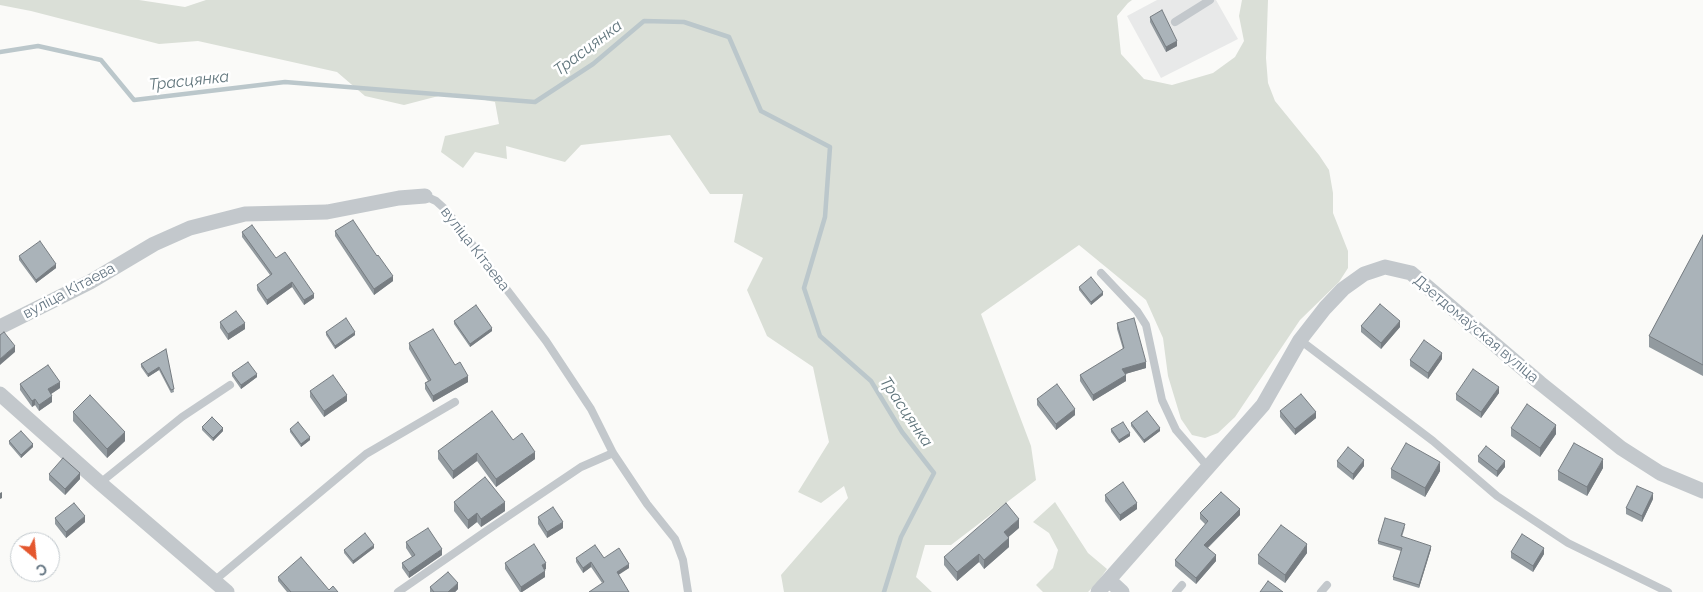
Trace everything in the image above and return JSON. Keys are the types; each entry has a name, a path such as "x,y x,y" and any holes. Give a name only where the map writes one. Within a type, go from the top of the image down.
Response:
{"street":[{"name":"вуліца Кітаева","path":"0,327 90,282 154,244 190,228 245,214 327,212 399,198 424,196"},
{"name":"Дзетдомаўская вуліца","path":"1098,592 1263,405 1300,340 1325,308 1364,274 1385,267 1411,273 1540,383 1621,448 1660,473 1703,491"},
{"path":"0,394 227,592"},
{"path":"1109,580 1122,592"}],"lane":[{"path":"1176,22 1210,0"},
{"name":"вуліца Кітаева","path":"424,196 436,201 446,210 546,341 590,409 613,453 647,504 675,539 683,560 688,592"},
{"path":"1100,273 1137,311 1146,326 1162,400 1176,430 1208,467"},
{"path":"1300,340 1433,441 1497,496 1568,543 1668,592"},
{"path":"100,483 182,416 230,385"},
{"path":"214,581 366,454 455,402"},
{"path":"398,592 581,467 613,453"},
{"path":"1176,592 1182,585"},
{"path":"1321,592 1327,585"}],"shaded area":[{"path":"0,0 139,0 185,7 206,0 1132,0 1117,16 1121,54 1144,79 1172,85 1213,73 1235,57 1244,41 1239,16 1242,0 1268,0 1266,58 1268,83 1275,101 1329,170 1333,193 1333,213 1348,251 1348,268 1339,282 1300,320 1235,417 1218,433 1205,438 1192,435 1181,419 1168,376 1163,338 1146,300 1079,245 981,314 1031,446 1036,480 951,545 925,545 916,577 932,592 784,592 781,575 848,498 844,486 821,503 798,492 829,442 813,367 767,336 747,290 763,258 734,242 743,194 710,194 670,135 581,145 565,162 506,146 507,159 475,152 463,168 441,152 445,136 499,124 495,102 450,93 404,105 365,96 337,72 198,41 159,44 31,11 0,5"},
{"path":"1157,0 1216,0 1238,39 1161,78 1127,16"},
{"path":"1055,502 1088,553 1107,569 1088,592 1043,592 1036,585 1053,568 1058,550 1049,533 1033,522"}],"building":[{"path":"1162,10 1177,41 1166,47 1150,17"},
{"path":"353,220 393,276 374,289 335,231"},
{"path":"252,225 276,258 285,252 314,294 304,300 292,282 267,300 257,285 272,274 242,232"},
{"path":"1703,235 1703,365 1649,336"},
{"path":"40,241 56,264 36,280 19,256"},
{"path":"1091,277 1103,292 1091,302 1079,287"},
{"path":"1380,304 1400,321 1381,343 1361,326"},
{"path":"476,305 492,328 470,344 454,321"},
{"path":"236,311 245,323 228,334 220,322"},
{"path":"346,318 355,332 335,346 326,332"},
{"path":"1134,318 1146,362 1122,369 1126,375 1093,395 1080,375 1124,348 1117,323"},
{"path":"433,329 455,365 460,362 468,376 433,396 425,383 431,380 409,343"},
{"path":"4,332 15,346 0,359 0,335"},
{"path":"1424,340 1442,353 1428,373 1410,360"},
{"path":"166,349 174,389 171,390 159,367 148,374 141,364"},
{"path":"248,362 257,374 241,385 232,373"},
{"path":"48,365 60,382 48,389 52,396 39,405 35,399 32,401 20,384"},
{"path":"1473,369 1499,387 1481,412 1456,394"},
{"path":"333,375 347,395 324,411 310,391"},
{"path":"1057,384 1075,409 1056,424 1037,399"},
{"path":"1301,394 1316,412 1295,429 1280,411"},
{"path":"90,395 125,432 107,449 73,412"},
{"path":"1527,404 1556,425 1540,448 1511,428"},
{"path":"492,411 513,440 522,433 535,452 496,479 477,453 453,471 438,451"},
{"path":"1147,411 1160,428 1144,440 1131,423"},
{"path":"212,417 223,428 213,438 202,427"},
{"path":"298,422 310,437 301,444 290,429"},
{"path":"1123,422 1130,433 1119,440 1111,429"},
{"path":"21,431 33,444 21,455 9,441"},
{"path":"1406,443 1440,462 1425,488 1391,469"},
{"path":"1574,443 1603,459 1587,487 1558,471"},
{"path":"1486,446 1505,461 1497,471 1478,456"},
{"path":"1348,447 1364,460 1353,474 1337,461"},
{"path":"63,458 80,473 65,489 49,474"},
{"path":"485,477 505,502 481,519 477,513 468,520 454,502"},
{"path":"1123,482 1137,503 1120,515 1105,495"},
{"path":"1637,486 1653,493 1642,516 1626,508"},
{"path":"1221,492 1240,509 1204,545 1216,555 1196,578 1175,560 1208,521 1200,513"},
{"path":"74,503 85,516 66,532 55,518"},
{"path":"1006,503 1019,519 1004,532 1009,538 984,560 979,554 957,572 944,557"},
{"path":"553,507 563,522 547,532 538,517"},
{"path":"1385,518 1405,524 1401,536 1431,546 1419,585 1393,577 1402,548 1378,541"},
{"path":"1281,525 1307,544 1285,575 1258,555"},
{"path":"428,528 442,549 409,572 402,563 415,555 406,542"},
{"path":"365,533 374,545 353,561 344,550"},
{"path":"1522,534 1544,548 1533,566 1511,552"},
{"path":"534,544 546,563 542,565 545,571 521,587 505,563"},
{"path":"595,545 604,558 619,548 629,564 617,572 629,592 589,592 604,582 591,562 583,568 576,558"},
{"path":"301,557 329,590 333,586 338,592 291,592 278,577"},
{"path":"448,572 458,583 448,592 434,592 430,587"},
{"path":"1268,581 1283,592 1260,592"}],"waterway":[{"name":"Трасцянка","path":"0,52 38,46 101,60 134,100 285,82 535,102 593,64 644,21 684,22 729,37 761,111 830,147 825,217 804,288 820,336 871,381 902,432 934,473 901,537 884,592"}]}
